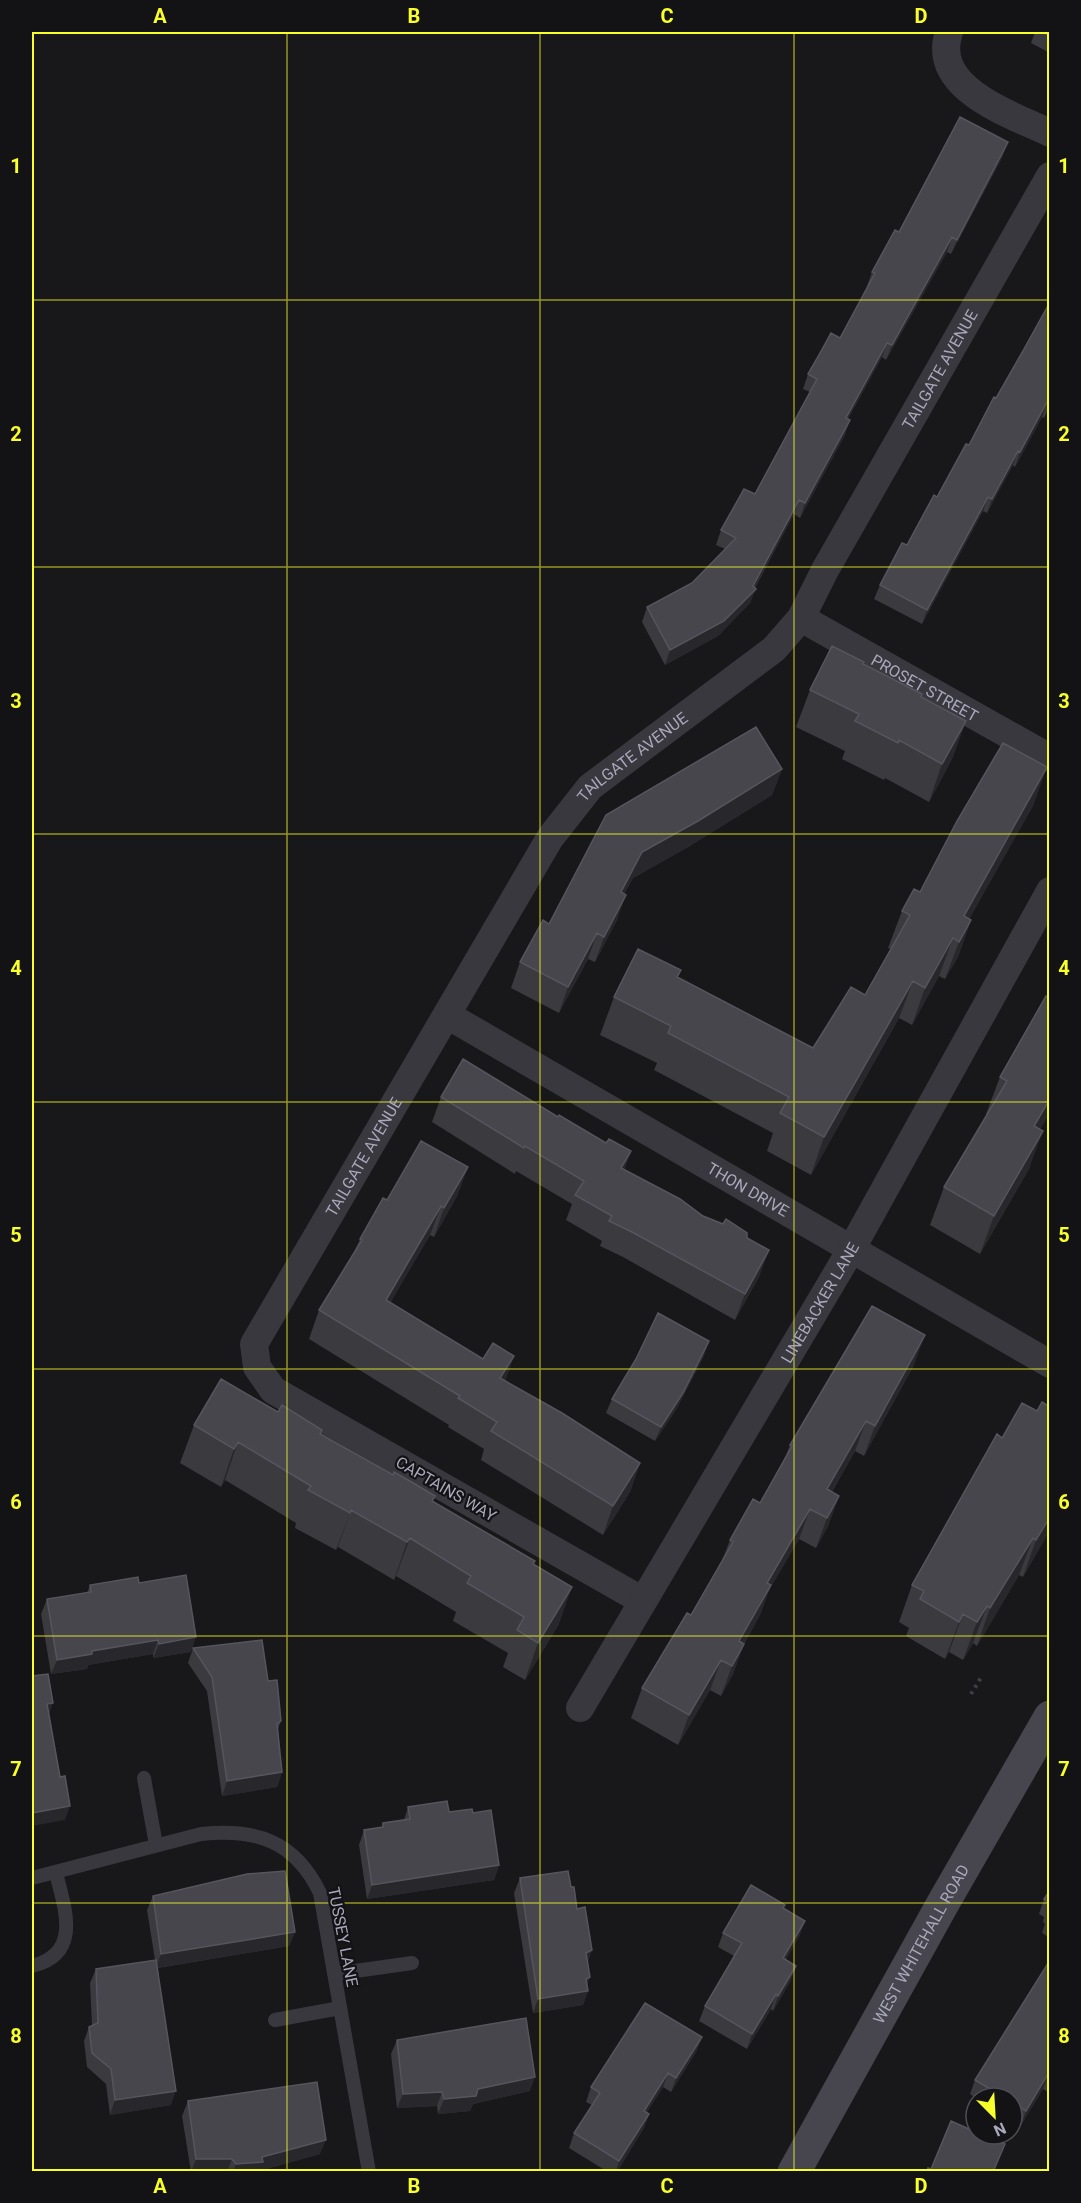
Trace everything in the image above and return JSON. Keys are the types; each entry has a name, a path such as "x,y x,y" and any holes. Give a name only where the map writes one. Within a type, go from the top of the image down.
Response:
{"main road":[{"name":"WEST WHITEHALL ROAD","path":"794,2172 942,1905 1050,1717"}],"street":[{"path":"949,32 946,41 947,60 958,81 975,97 1050,133"},
{"name":"TAILGATE AVENUE","path":"257,1367 254,1344 550,838 590,787 774,649 801,618 831,560 1050,176"},
{"name":"PROSET STREET","path":"801,618 1050,758"},
{"name":"LINEBACKER LANE","path":"580,1708 852,1248 1050,891"},
{"name":"THON DRIVE","path":"447,1015 1050,1364"},
{"name":"CAPTAINS WAY","path":"257,1367 273,1390 643,1601"}],"lane":[{"path":"144,1778 156,1845"},
{"name":"TUSSEY LANE","path":"32,1878 201,1834 238,1832 265,1838 296,1857 314,1880 320,1893 369,2172"},
{"path":"32,1966 44,1963 56,1954 64,1941 68,1926 56,1873"},
{"path":"334,1974 411,1963"},
{"path":"275,2020 340,2008"}],"path":[{"path":"971,1694 982,1676"}],"building":[{"path":"960,117 1008,142 957,240 952,237 892,345 887,343 846,418 850,420 805,503 799,500 753,586 756,589 724,621 670,650 647,607 692,583 736,538 721,530 744,489 755,494 817,379 808,374 831,333 840,338 875,273 872,272 895,230 899,232"},
{"path":"1050,302 1050,403 1047,402 992,499 988,497 927,610 880,585 902,543 907,545 934,495 937,497 966,444 969,445 994,397 996,398"},
{"path":"832,646 922,694 921,697 966,721 942,764 899,740 898,743 855,721 859,714 810,690"},
{"path":"756,727 782,769 698,821 642,852 621,892 626,895 604,937 597,933 568,987 520,962 543,920 549,924 606,815"},
{"path":"1003,743 1047,767 964,916 971,920 959,942 953,938 925,988 913,981 824,1137 780,1113 789,1097 668,1033 671,1026 614,997 638,949 681,970 677,977 813,1048 851,987 865,995 910,915 902,911 914,889 920,892 957,821"},
{"path":"1046,996 1050,998 1050,1099 1034,1126 1043,1131 994,1216 944,1187 1007,1081 1000,1077"},
{"path":"463,1059 558,1117 559,1115 606,1143 609,1139 631,1151 621,1168 680,1199 703,1216 723,1224 726,1219 747,1233 747,1238 769,1250 745,1294 609,1221 612,1216 575,1195 584,1181 525,1146 524,1148 441,1097"},
{"path":"421,1141 468,1167 444,1208 441,1206 386,1300 483,1359 493,1343 514,1356 500,1378 562,1413 640,1463 613,1506 491,1431 497,1422 458,1398 460,1396 319,1310 362,1240 360,1239 383,1198 387,1200"},
{"path":"872,1306 925,1335 875,1426 866,1421 827,1489 839,1496 827,1518 810,1509 767,1583 771,1585 739,1641 744,1644 732,1666 721,1660 689,1715 642,1688 687,1613 691,1615 733,1542 730,1540 753,1499 760,1503 792,1446 790,1445"},
{"path":"658,1313 709,1341 683,1393 661,1427 612,1399 636,1359"},
{"path":"221,1379 278,1412 282,1405 322,1430 320,1434 435,1496 432,1501 535,1561 533,1564 572,1587 538,1643 517,1630 524,1617 467,1583 471,1576 410,1538 407,1542 351,1510 350,1513 308,1490 311,1486 238,1442 234,1449 194,1425"},
{"path":"1042,1402 1050,1407 1050,1517 1036,1540 1033,1538 990,1608 987,1606 977,1622 963,1614 959,1622 920,1599 924,1591 912,1585 997,1434 1002,1438 1022,1403 1037,1411"},
{"path":"186,1575 196,1637 159,1644 158,1640 92,1651 92,1654 57,1660 47,1599 91,1592 90,1585 138,1577 139,1583"},
{"path":"262,1640 268,1681 277,1680 281,1721 277,1724 282,1772 227,1781 212,1677 193,1648"},
{"path":"48,1674 53,1703 47,1704 60,1777 65,1776 70,1806 32,1813 32,1676"},
{"path":"447,1801 449,1812 472,1809 473,1813 491,1810 499,1865 372,1885 364,1830 383,1827 383,1823 410,1819 408,1807"},
{"path":"285,1871 295,1932 161,1954 153,1896 247,1874"},
{"path":"568,1871 571,1887 574,1887 577,1909 585,1907 592,1950 586,1953 590,1977 586,1979 588,1991 538,1999 520,1878"},
{"path":"751,1885 785,1905 783,1908 805,1921 783,1958 796,1966 752,2034 705,2006 742,1943 723,1933"},
{"path":"1050,1890 1050,1903 1044,1899"},
{"path":"156,1960 176,2091 115,2100 111,2069 92,2053 89,2027 98,2023 96,1969"},
{"path":"1050,1960 1050,2075 1048,2074 1026,2111 1024,2110 1024,2086 985,2086 975,2080"},
{"path":"645,2003 702,2037 676,2078 668,2073 644,2111 649,2114 619,2161 574,2133 600,2093 591,2087"},
{"path":"526,2018 535,2077 478,2089 476,2096 444,2099 442,2092 403,2094 397,2040"},
{"path":"317,2082 326,2140 262,2157 263,2162 236,2164 232,2159 196,2159 188,2101"},
{"path":"951,2121 964,2127 964,2146 1004,2146 993,2172 927,2172 928,2168 931,2169"}]}
